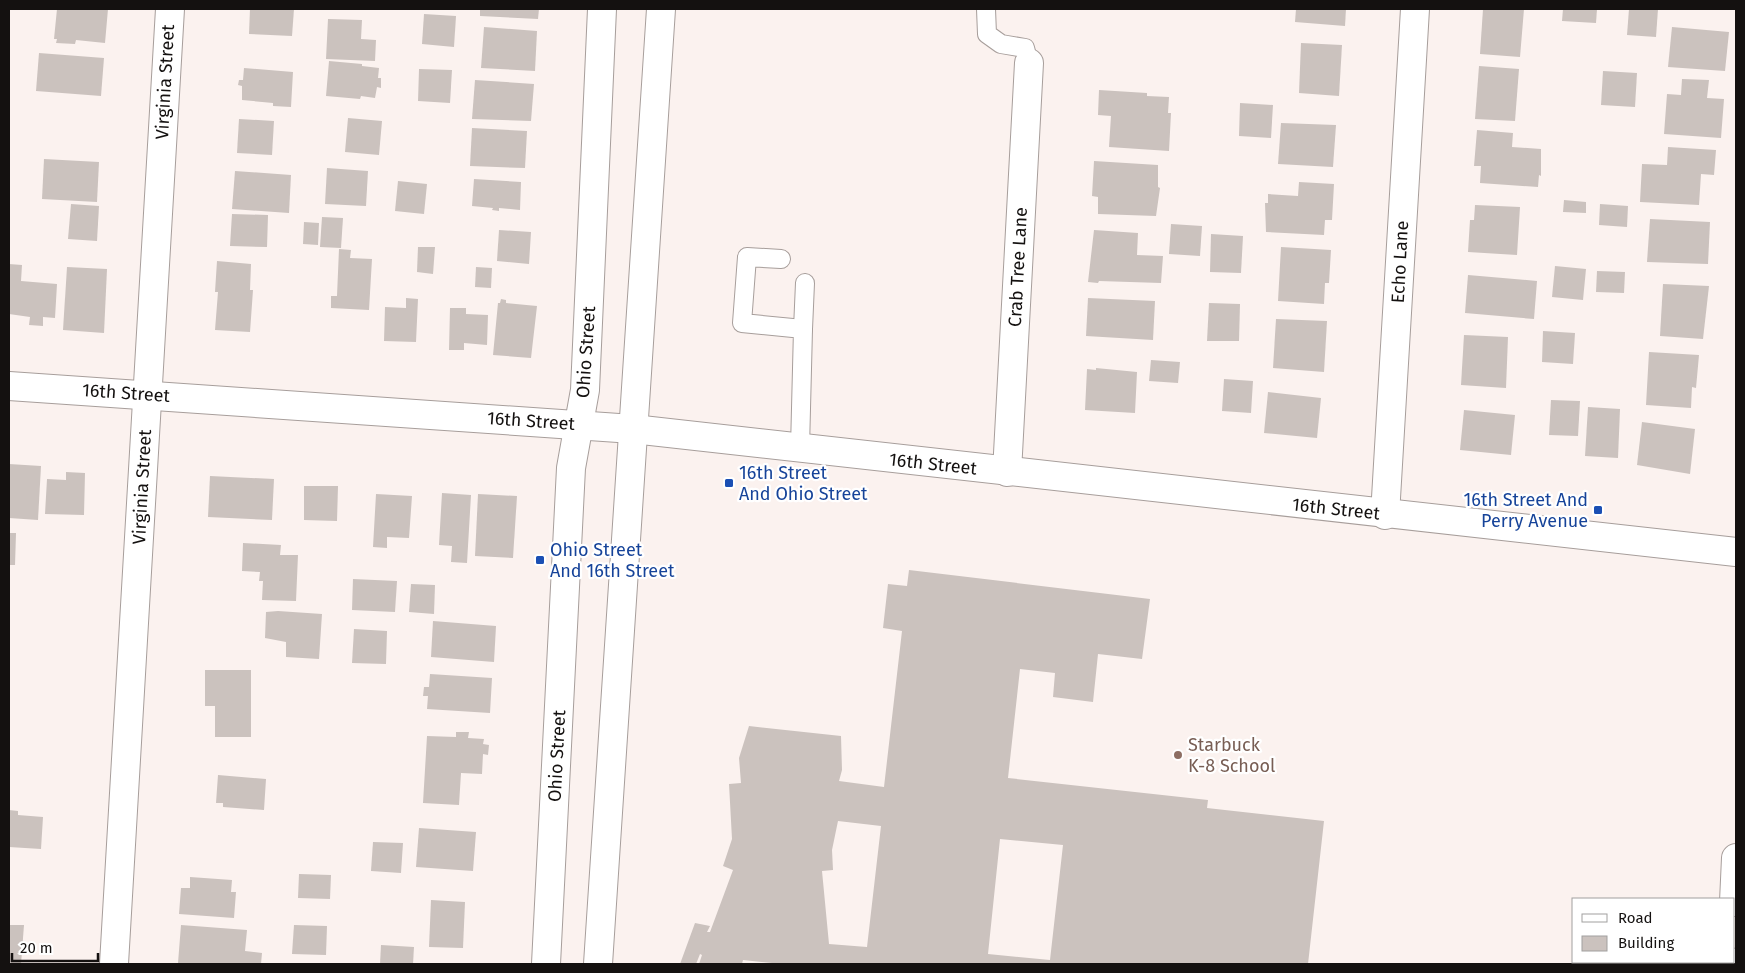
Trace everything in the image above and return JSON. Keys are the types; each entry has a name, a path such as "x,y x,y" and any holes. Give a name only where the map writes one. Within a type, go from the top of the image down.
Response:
{"street":[{"name":"Virginia Street","path":"114,964 170,9"},
{"name":"Ohio Street","path":"546,964 571,468 585,390 602,9"},
{"path":"598,964 661,9"},
{"name":"Echo Lane","path":"1385,515 1415,9"},
{"name":"Crab Tree Lane","path":"1007,472 1029,63"},
{"name":"16th Street","path":"9,386 147,394 633,429 1385,515 1736,552"},
{"path":"1734,898 1736,858"}],"lane":[{"path":"986,9 987,34 1000,44 1025,48 1029,63"},
{"path":"781,259 747,257 742,323 803,328"},
{"path":"800,448 805,283"}],"building":[{"path":"57,9 108,9 105,43 76,40 75,44 56,43 57,39 54,39"},
{"path":"250,9 294,9 292,36 249,34"},
{"path":"480,9 539,9 538,19 480,16"},
{"path":"1296,9 1346,9 1345,26 1295,22"},
{"path":"1483,9 1524,9 1520,57 1480,54"},
{"path":"1563,9 1597,9 1596,23 1562,21"},
{"path":"1629,9 1658,9 1656,37 1627,35"},
{"path":"424,14 456,16 454,47 422,44"},
{"path":"328,19 362,20 361,39 376,40 375,61 326,59"},
{"path":"484,27 537,31 535,71 481,68"},
{"path":"1672,27 1729,32 1725,71 1668,67"},
{"path":"1301,43 1342,45 1339,96 1299,93"},
{"path":"39,53 104,58 101,96 36,91"},
{"path":"329,61 362,64 362,66 379,68 378,78 381,78 381,88 377,87 375,98 361,96 360,99 326,96"},
{"path":"1479,66 1519,69 1515,121 1475,119"},
{"path":"244,68 293,72 291,107 273,106 273,103 242,100 242,86 238,85 239,80 243,80"},
{"path":"419,69 452,70 450,103 418,101"},
{"path":"1603,71 1637,73 1635,107 1601,105"},
{"path":"1682,79 1709,80 1707,98 1724,99 1721,138 1664,134 1667,94 1681,95"},
{"path":"475,80 534,84 531,121 472,119"},
{"path":"1099,90 1147,93 1147,96 1169,97 1168,113 1171,113 1169,151 1109,147 1111,116 1098,115"},
{"path":"1240,103 1273,105 1271,138 1239,136"},
{"path":"348,118 382,121 379,155 345,152"},
{"path":"239,119 274,121 272,155 237,153"},
{"path":"1281,123 1336,125 1333,167 1278,164"},
{"path":"472,128 527,131 525,168 470,166"},
{"path":"1477,130 1513,133 1512,147 1541,149 1541,176 1539,175 1538,187 1480,183 1481,166 1474,166"},
{"path":"1668,147 1716,150 1714,175 1701,174 1699,205 1640,202 1642,164 1667,165"},
{"path":"44,159 99,162 97,202 42,199"},
{"path":"1094,161 1158,165 1158,187 1160,188 1156,216 1098,214 1098,197 1092,196"},
{"path":"327,168 368,171 366,206 325,204"},
{"path":"235,171 291,175 289,213 232,209"},
{"path":"474,179 521,182 520,210 499,208 499,211 492,210 493,208 472,206"},
{"path":"398,181 427,184 424,214 395,211"},
{"path":"1299,182 1334,184 1332,220 1325,220 1324,235 1266,232 1265,203 1268,203 1268,194 1298,196"},
{"path":"1564,200 1586,202 1586,213 1563,212"},
{"path":"71,204 99,206 97,241 68,239"},
{"path":"1600,204 1628,206 1627,227 1599,225"},
{"path":"1475,205 1520,207 1517,255 1468,252 1470,220 1474,220"},
{"path":"232,214 268,215 267,247 230,246"},
{"path":"322,217 343,218 341,248 320,247"},
{"path":"1650,219 1710,222 1708,264 1647,262"},
{"path":"304,222 319,223 318,245 303,244"},
{"path":"1171,224 1202,226 1200,256 1169,254"},
{"path":"499,230 531,232 529,264 497,261"},
{"path":"1094,230 1138,233 1137,255 1163,256 1161,283 1088,282"},
{"path":"1211,234 1243,236 1241,273 1210,272"},
{"path":"418,247 435,247 433,274 417,272"},
{"path":"1281,247 1331,250 1329,283 1325,283 1324,304 1278,301"},
{"path":"339,249 351,250 350,258 372,259 369,310 331,308 331,296 337,296"},
{"path":"217,261 251,264 250,290 253,290 250,332 215,330 218,292 215,292"},
{"path":"9,264 22,265 21,281 57,284 55,318 43,317 43,326 29,325 30,317 9,314"},
{"path":"1555,266 1586,269 1583,300 1552,297"},
{"path":"67,267 107,269 104,333 63,330"},
{"path":"476,267 492,268 491,288 475,287"},
{"path":"1597,271 1625,272 1624,293 1596,292"},
{"path":"1468,275 1537,281 1534,319 1465,313"},
{"path":"1663,284 1709,286 1703,339 1660,336"},
{"path":"406,298 418,299 416,342 384,341 385,307 406,308"},
{"path":"1088,298 1155,301 1153,340 1086,336"},
{"path":"501,299 506,300 506,303 537,306 531,358 493,355 498,303 500,303"},
{"path":"1209,303 1240,304 1239,341 1207,341"},
{"path":"450,308 466,308 466,314 488,315 487,345 464,343 464,350 449,350"},
{"path":"1276,319 1327,321 1324,372 1273,368"},
{"path":"1543,331 1575,333 1573,364 1542,362"},
{"path":"1464,335 1508,337 1506,388 1461,385"},
{"path":"1649,352 1699,355 1696,388 1692,387 1691,408 1646,405"},
{"path":"1151,360 1180,362 1178,383 1149,381"},
{"path":"1096,368 1137,372 1135,413 1085,410 1087,369 1096,370"},
{"path":"1224,379 1253,381 1251,413 1222,411"},
{"path":"1268,392 1321,398 1317,438 1264,433"},
{"path":"1551,400 1580,401 1578,436 1549,435"},
{"path":"1588,407 1620,409 1618,458 1585,456"},
{"path":"1464,410 1515,415 1511,455 1460,450"},
{"path":"1642,422 1695,429 1690,474 1637,465"},
{"path":"9,464 41,466 38,520 9,518"},
{"path":"66,472 85,473 84,515 45,514 47,479 66,480"},
{"path":"210,476 274,479 272,520 208,517"},
{"path":"304,486 338,486 337,521 304,520"},
{"path":"442,493 471,495 467,563 451,562 452,546 439,545"},
{"path":"376,494 412,496 409,538 387,537 387,548 373,547"},
{"path":"478,494 517,496 513,558 475,556"},
{"path":"9,533 16,533 15,565 9,565"},
{"path":"243,543 281,545 280,555 298,555 296,601 262,600 263,581 259,581 260,572 242,571"},
{"path":"909,570 1150,599 1142,659 1098,654 1093,702 1053,697 1055,673 1020,669 1008,778 1208,800 1207,808 1324,821 1308,964 782,964 743,960 742,964 699,964 702,955 700,954 696,964 680,964 695,923 710,926 707,932 710,932 733,870 723,866 732,839 729,784 741,783 739,758 749,726 841,736 842,770 839,781 884,787 902,631 883,628 888,584 907,586","holes":["838,821 881,826 867,947 829,944 822,871 833,870 832,850","1000,839 1063,845 1050,960 988,954"]},
{"path":"353,579 397,581 395,612 352,610"},
{"path":"411,584 435,585 434,614 409,612"},
{"path":"266,612 322,614 319,659 286,657 286,642 265,638"},
{"path":"433,621 496,626 494,662 431,657"},
{"path":"354,629 387,631 386,664 352,663"},
{"path":"205,670 251,670 251,737 215,737 215,706 205,706"},
{"path":"430,674 492,678 490,713 427,709 428,696 423,696 424,687 429,687"},
{"path":"456,732 469,732 468,738 484,739 483,744 489,745 488,755 483,754 482,774 461,773 459,805 423,803 427,736 456,737"},
{"path":"218,775 266,779 264,810 223,807 223,803 216,803"},
{"path":"9,810 18,811 18,815 43,817 41,849 9,847"},
{"path":"419,828 476,832 473,871 416,867"},
{"path":"373,842 403,843 401,873 371,871"},
{"path":"299,874 331,875 330,899 298,898"},
{"path":"190,877 232,880 231,892 236,892 234,918 179,914 181,888 190,888"},
{"path":"431,900 465,902 463,948 429,947"},
{"path":"9,925 24,925 21,964 9,964"},
{"path":"181,925 247,930 245,951 262,953 261,964 178,963"},
{"path":"294,925 327,926 326,955 292,954"},
{"path":"381,945 414,947 413,964 380,964"}],"place":[{"name":"16th Street And Ohio Street","path":"729,483"},
{"name":"16th Street And Perry Avenue","path":"1598,510"},
{"name":"Ohio Street And 16th Street","path":"540,560"},
{"name":"Starbuck K-8 School","path":"1178,755"}]}
